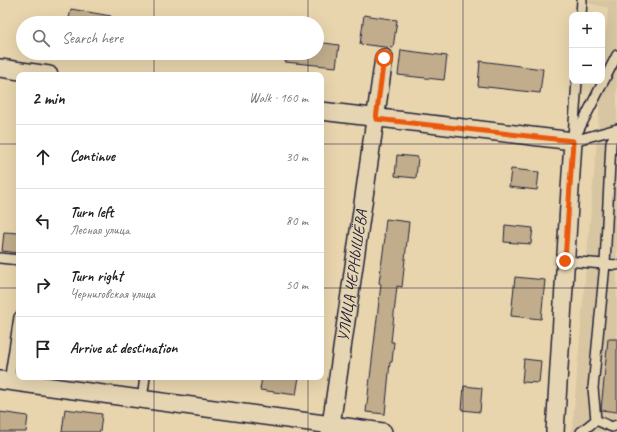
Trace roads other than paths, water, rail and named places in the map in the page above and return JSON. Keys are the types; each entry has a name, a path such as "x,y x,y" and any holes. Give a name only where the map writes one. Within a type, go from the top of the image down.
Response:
{"street":[{"name":"УЛИЦА ЧЕРНЫШЁВА","path":"330,429 384,58"},
{"path":"0,68 28,72"},
{"path":"324,112 573,141 555,432"},
{"path":"5,381 142,400 330,429 383,432"}],"lane":[{"path":"581,12 582,0"},
{"path":"573,141 617,55"},
{"path":"573,141 577,84"},
{"path":"573,141 617,130"},
{"path":"596,420 593,388 605,264 611,142 617,130"},
{"path":"0,258 16,260"},
{"path":"565,261 617,265"},
{"path":"5,381 16,331"},
{"path":"142,400 145,380"},
{"path":"596,420 612,427 617,425"},
{"path":"581,432 596,420"}]}
